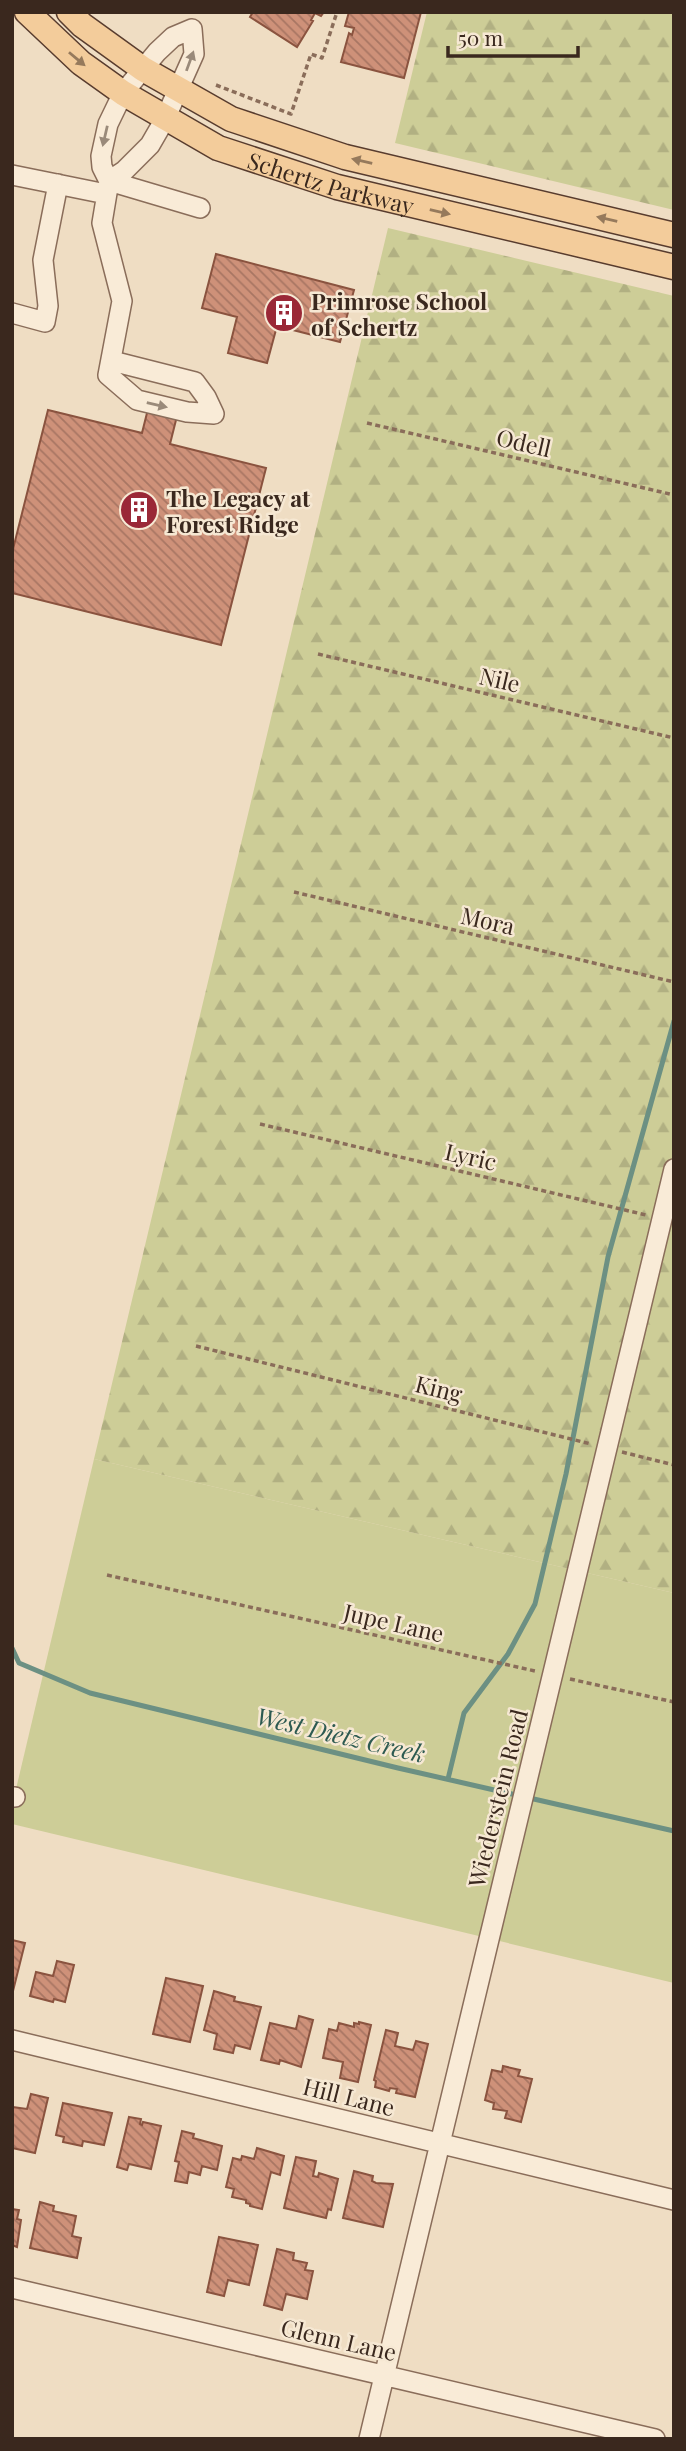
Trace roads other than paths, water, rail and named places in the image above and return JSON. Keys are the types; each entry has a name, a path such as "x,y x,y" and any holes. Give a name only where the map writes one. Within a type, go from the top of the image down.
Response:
{"main road":[{"name":"Schertz Parkway","path":"27,12 81,62 123,93 218,148 337,187 674,267"},
{"name":"Schertz Parkway","path":"69,12 82,25 143,69 184,85 231,119 345,157 674,235"}],"street":[{"path":"107,187 150,145 184,85 194,54 192,29 173,37 143,69 123,93 108,124 101,156 107,187 102,223 122,301 110,368"},
{"path":"12,175 58,184 107,187 201,208"},
{"path":"12,313 45,322 48,306 43,260 58,184"},
{"path":"110,368 195,382 214,414 187,412 137,400 110,368"},
{"name":"Wiederstein Road","path":"369,2439 674,1169"},
{"name":"Hill Lane","path":"12,2040 674,2200"},
{"name":"Glenn Lane","path":"12,2288 655,2439"}],"waterway":[{"path":"448,1779 464,1713 508,1654 535,1604 566,1474 608,1257 674,1021"},
{"name":"West Dietz Creek","path":"12,1648 19,1663 90,1693 398,1768 674,1831"}],"place":[{"name":"Primrose School of Schertz","path":"284,313"},
{"name":"The Legacy at Forest Ridge","path":"139,510"}]}
